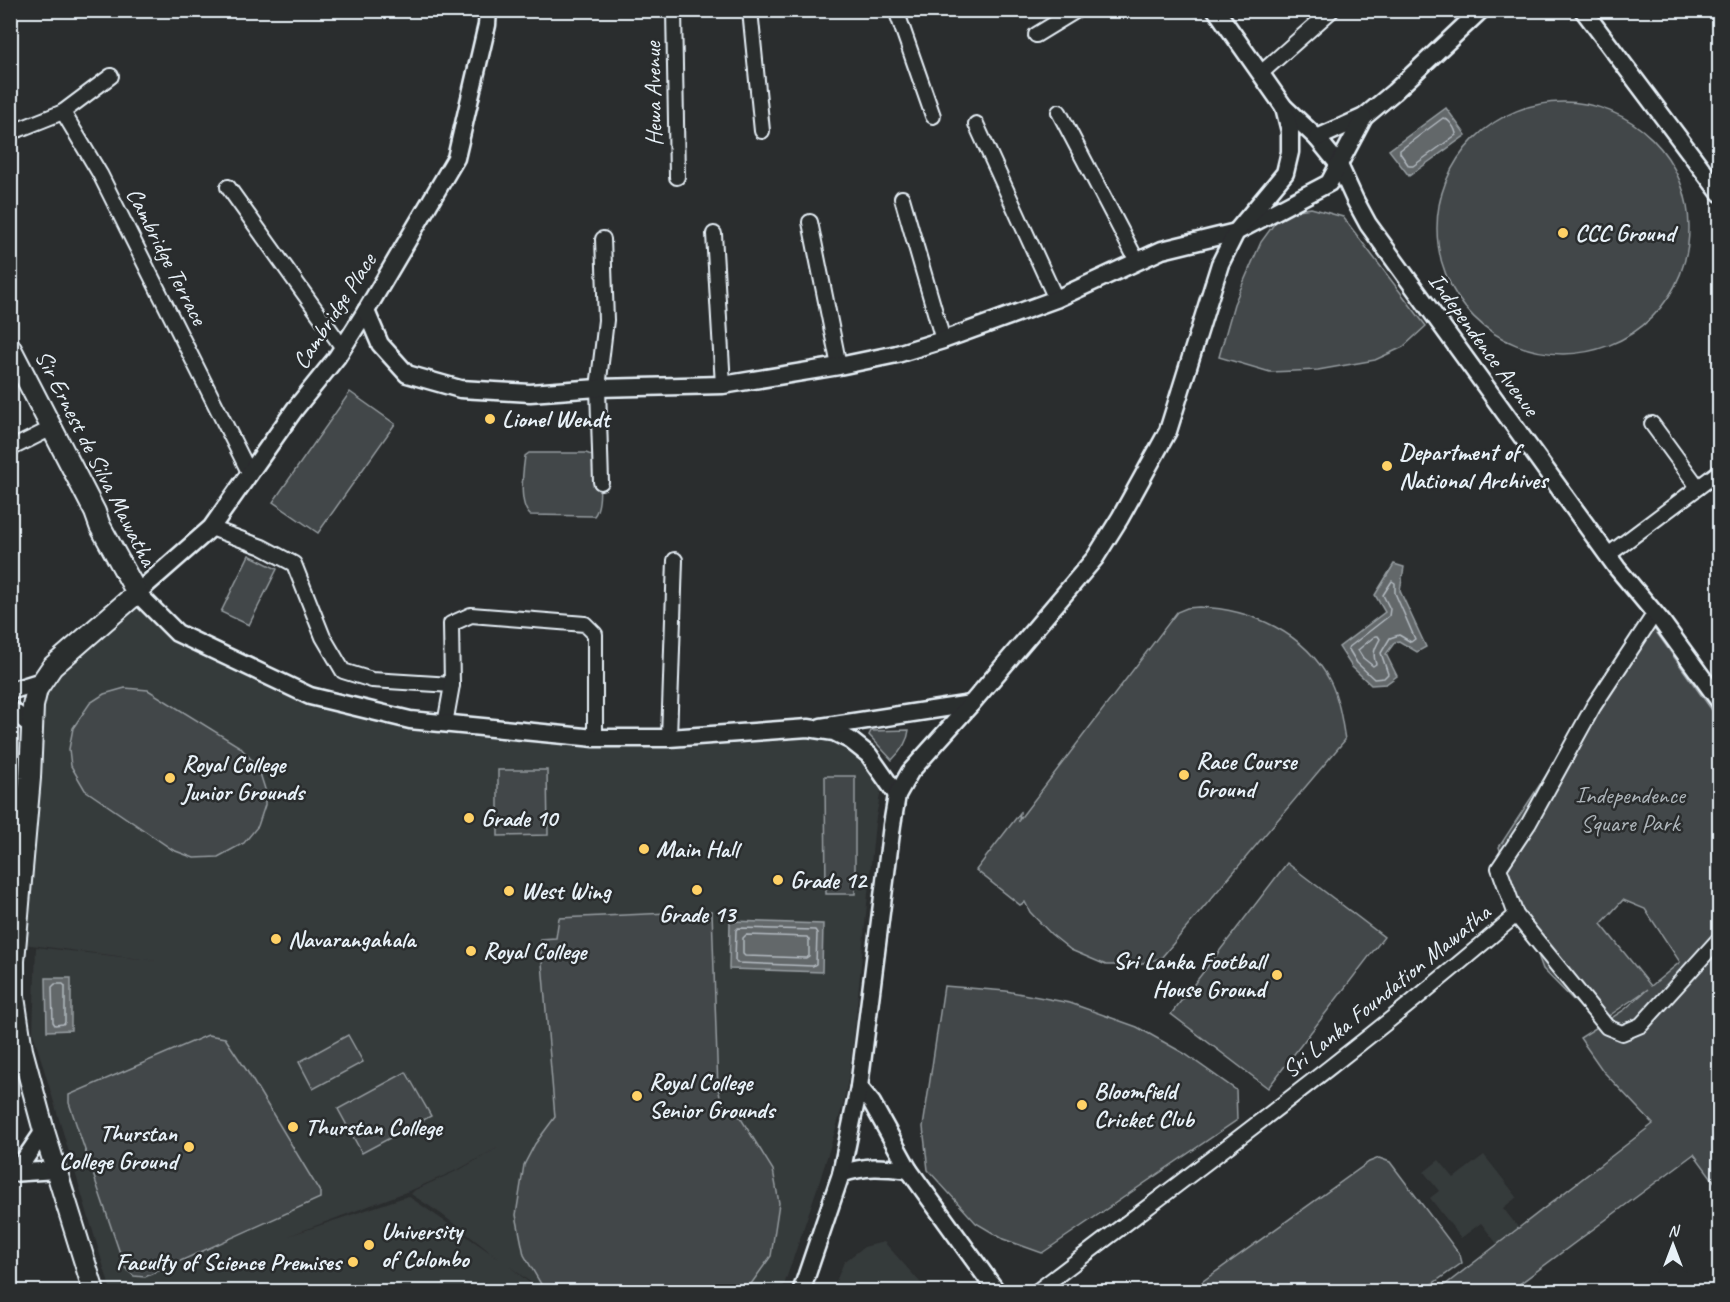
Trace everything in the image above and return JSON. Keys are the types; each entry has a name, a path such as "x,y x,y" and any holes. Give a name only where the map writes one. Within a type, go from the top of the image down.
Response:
{"highway":[{"name":"Sir Ernest de Silva Mawatha","path":"10,347 95,512 100,526 137,592"},
{"path":"94,1292 44,1131 22,1050 14,997 12,961 30,778 33,706 37,689 52,667 137,592"}],"main road":[{"name":"Cambridge Place","path":"137,592 211,528 295,409 343,348 366,311 456,158 487,25 488,10"},
{"name":"Independence Avenue","path":"1216,10 1284,107 1317,138 1340,165 1368,224 1608,555 1655,613 1719,702"},
{"path":"1317,138 1364,117 1481,10"},
{"path":"1583,10 1719,194"},
{"path":"801,1292 841,1174 859,1087 897,795 910,772 1095,558 1120,518 1168,431 1220,264 1236,232 1285,173 1290,152 1290,130 1284,107"},
{"path":"366,311 380,344 407,374 460,389 530,393 598,388 723,385 838,366 897,354 943,340 1056,299 1162,250 1236,232 1329,183 1364,117"},
{"path":"137,592 177,633 310,696 410,720 595,738 669,738 808,728 971,704"},
{"path":"10,691 42,681"},
{"path":"10,709 32,726"},
{"path":"808,728 834,732 850,740 869,755 897,795"},
{"path":"859,1087 872,1103 909,1170 997,1292"},
{"path":"12,1175 44,1131"},
{"path":"841,1174 858,1168 880,1166 909,1170"},
{"path":"12,1175 56,1170"}],"street":[{"name":"Hewa Avenue","path":"674,10 677,177"},
{"path":"750,10 762,131"},
{"path":"896,10 933,116"},
{"path":"1036,35 1077,10"},
{"path":"1261,73 1332,10"},
{"path":"10,133 63,112 111,76"},
{"name":"Cambridge Terrace","path":"63,112 100,174 250,474"},
{"path":"1059,112 1137,261"},
{"path":"976,124 1056,299"},
{"path":"228,187 343,348"},
{"path":"902,198 943,340"},
{"path":"810,222 838,366"},
{"path":"714,234 723,385"},
{"path":"601,482 598,388 606,320 603,239"},
{"path":"1652,424 1698,487"},
{"path":"10,449 52,428"},
{"path":"1608,555 1719,471"},
{"path":"211,528 262,547 294,564 323,637 343,671 372,680 452,685"},
{"path":"669,738 675,560"},
{"name":"Sri Lanka Foundation Mawatha","path":"1036,1292 1300,1090 1516,915 1499,868 1529,823 1593,708 1655,613"},
{"path":"445,724 452,685 452,624 471,615 585,624 595,634 595,738"},
{"path":"1516,915 1607,1027 1622,1033 1641,1025 1719,938"}],"shaded area":[{"name":"Royal College","path":"138,601 308,701 494,736 808,734 833,737 865,759 884,784 875,823 849,1075 843,1105 820,1180 782,1291 542,1291 509,1266 539,1291 111,1291 33,1033 36,947 157,961 23,944 44,692 58,672","holes":["499,1147 461,1169 411,1194 440,1213 498,1258 408,1196 288,1236 414,1189 461,1168"]},
{"path":"1484,1155 1517,1197 1503,1208 1525,1236 1504,1253 1481,1223 1461,1238 1430,1198 1439,1191 1424,1172 1439,1160 1454,1178"},
{"path":"884,1242 928,1291 832,1291 844,1262 864,1247"}],"green space":[{"name":"CCC Ground","path":"1563,102 1588,105 1611,112 1633,123 1652,139 1668,158 1679,180 1686,203 1689,228 1686,253 1679,276 1668,298 1652,317 1633,333 1611,344 1588,351 1563,354 1538,351 1515,344 1493,333 1474,317 1458,298 1447,276 1440,253 1437,228 1440,203 1447,180 1458,158 1474,139 1493,123 1515,112 1538,105"},
{"path":"1311,208 1343,217 1426,326 1403,347 1375,360 1318,370 1270,372 1219,357 1234,304 1261,242 1277,220 1292,211"},
{"path":"350,392 395,424 318,533 273,502"},
{"path":"529,453 586,453 594,456 600,487 599,504 594,516 530,515 524,503 522,487 525,456"},
{"path":"249,555 277,569 249,625 221,612"},
{"name":"Race Course Ground","path":"1199,607 1219,609 1257,619 1292,637 1306,649 1319,664 1333,688 1340,710 1345,740 1161,958 1135,965 1106,965 1071,950 1051,934 1030,912 1025,902 1020,905 976,870 1020,813 1019,820 1177,612"},
{"name":"Independence Square Park","path":"1652,626 1719,720 1719,1188 1694,1154 1510,1291 1436,1292 1653,1124 1603,1071 1580,1038 1624,1010 1648,989 1597,1024 1543,969 1499,847 1573,734","holes":["1623,900 1645,909 1680,962 1651,986 1601,924"]},
{"name":"Royal College Junior Grounds","path":"125,688 148,690 240,747 258,767 265,789 265,805 258,826 244,843 218,857 194,858 173,850 85,790 71,766 69,749 73,728 90,703 104,694"},
{"path":"909,730 907,739 892,760 869,735 871,731"},
{"path":"498,770 547,770 548,835 498,836"},
{"path":"825,776 855,776 855,894 826,894"},
{"name":"Sri Lanka Football House Ground","path":"1287,863 1384,937 1268,1088 1171,1014"},
{"name":"Royal College Senior Grounds","path":"712,911 718,1089 722,1103 740,1117 773,1170 779,1203 771,1256 746,1291 545,1291 524,1255 516,1215 524,1165 535,1144 555,1117 540,939 556,938 559,918"},
{"name":"Bloomfield Cricket Club","path":"944,986 1006,991 1070,1003 1137,1027 1185,1054 1236,1090 1237,1120 1042,1253 1003,1239 976,1223 928,1170 923,1127"},
{"name":"Thurstan College Ground","path":"208,1035 225,1038 320,1192 320,1198 145,1277 134,1276 125,1268 69,1103 69,1095"},
{"path":"348,1035 363,1062 313,1089 299,1062"},
{"path":"406,1072 431,1116 362,1153 338,1109"},
{"path":"1379,1158 1390,1162 1460,1255 1462,1263 1422,1291 1197,1291 1203,1281 1369,1162"}],"water":[{"path":"1446,108 1466,135 1409,176 1389,150"},
{"path":"1394,564 1404,567 1400,591 1426,647 1417,652 1399,641 1395,642 1386,654 1397,676 1386,684 1371,685 1352,667 1339,647 1385,612 1375,595"},
{"path":"730,921 823,924 822,972 729,969"},
{"path":"46,978 71,978 71,1030 47,1031"}],"place":[{"name":"CCC Ground","path":"1563,233"},
{"name":"Lionel Wendt","path":"490,419"},
{"name":"Department of National Archives","path":"1387,466"},
{"name":"Race Course Ground","path":"1184,775"},
{"name":"Royal College Junior Grounds","path":"170,778"},
{"name":"Grade 10","path":"469,818"},
{"name":"Main Hall","path":"644,849"},
{"name":"Grade 12","path":"778,880"},
{"name":"Grade 13","path":"697,890"},
{"name":"West Wing","path":"509,891"},
{"name":"Navarangahala","path":"276,939"},
{"name":"Royal College","path":"471,951"},
{"name":"Sri Lanka Football House Ground","path":"1277,975"},
{"name":"Royal College Senior Grounds","path":"637,1096"},
{"name":"Bloomfield Cricket Club","path":"1082,1105"},
{"name":"Thurstan College","path":"293,1127"},
{"name":"Thurstan College Ground","path":"189,1147"},
{"name":"University of Colombo","path":"369,1245"},
{"name":"Faculty of Science Premises","path":"353,1262"}]}
